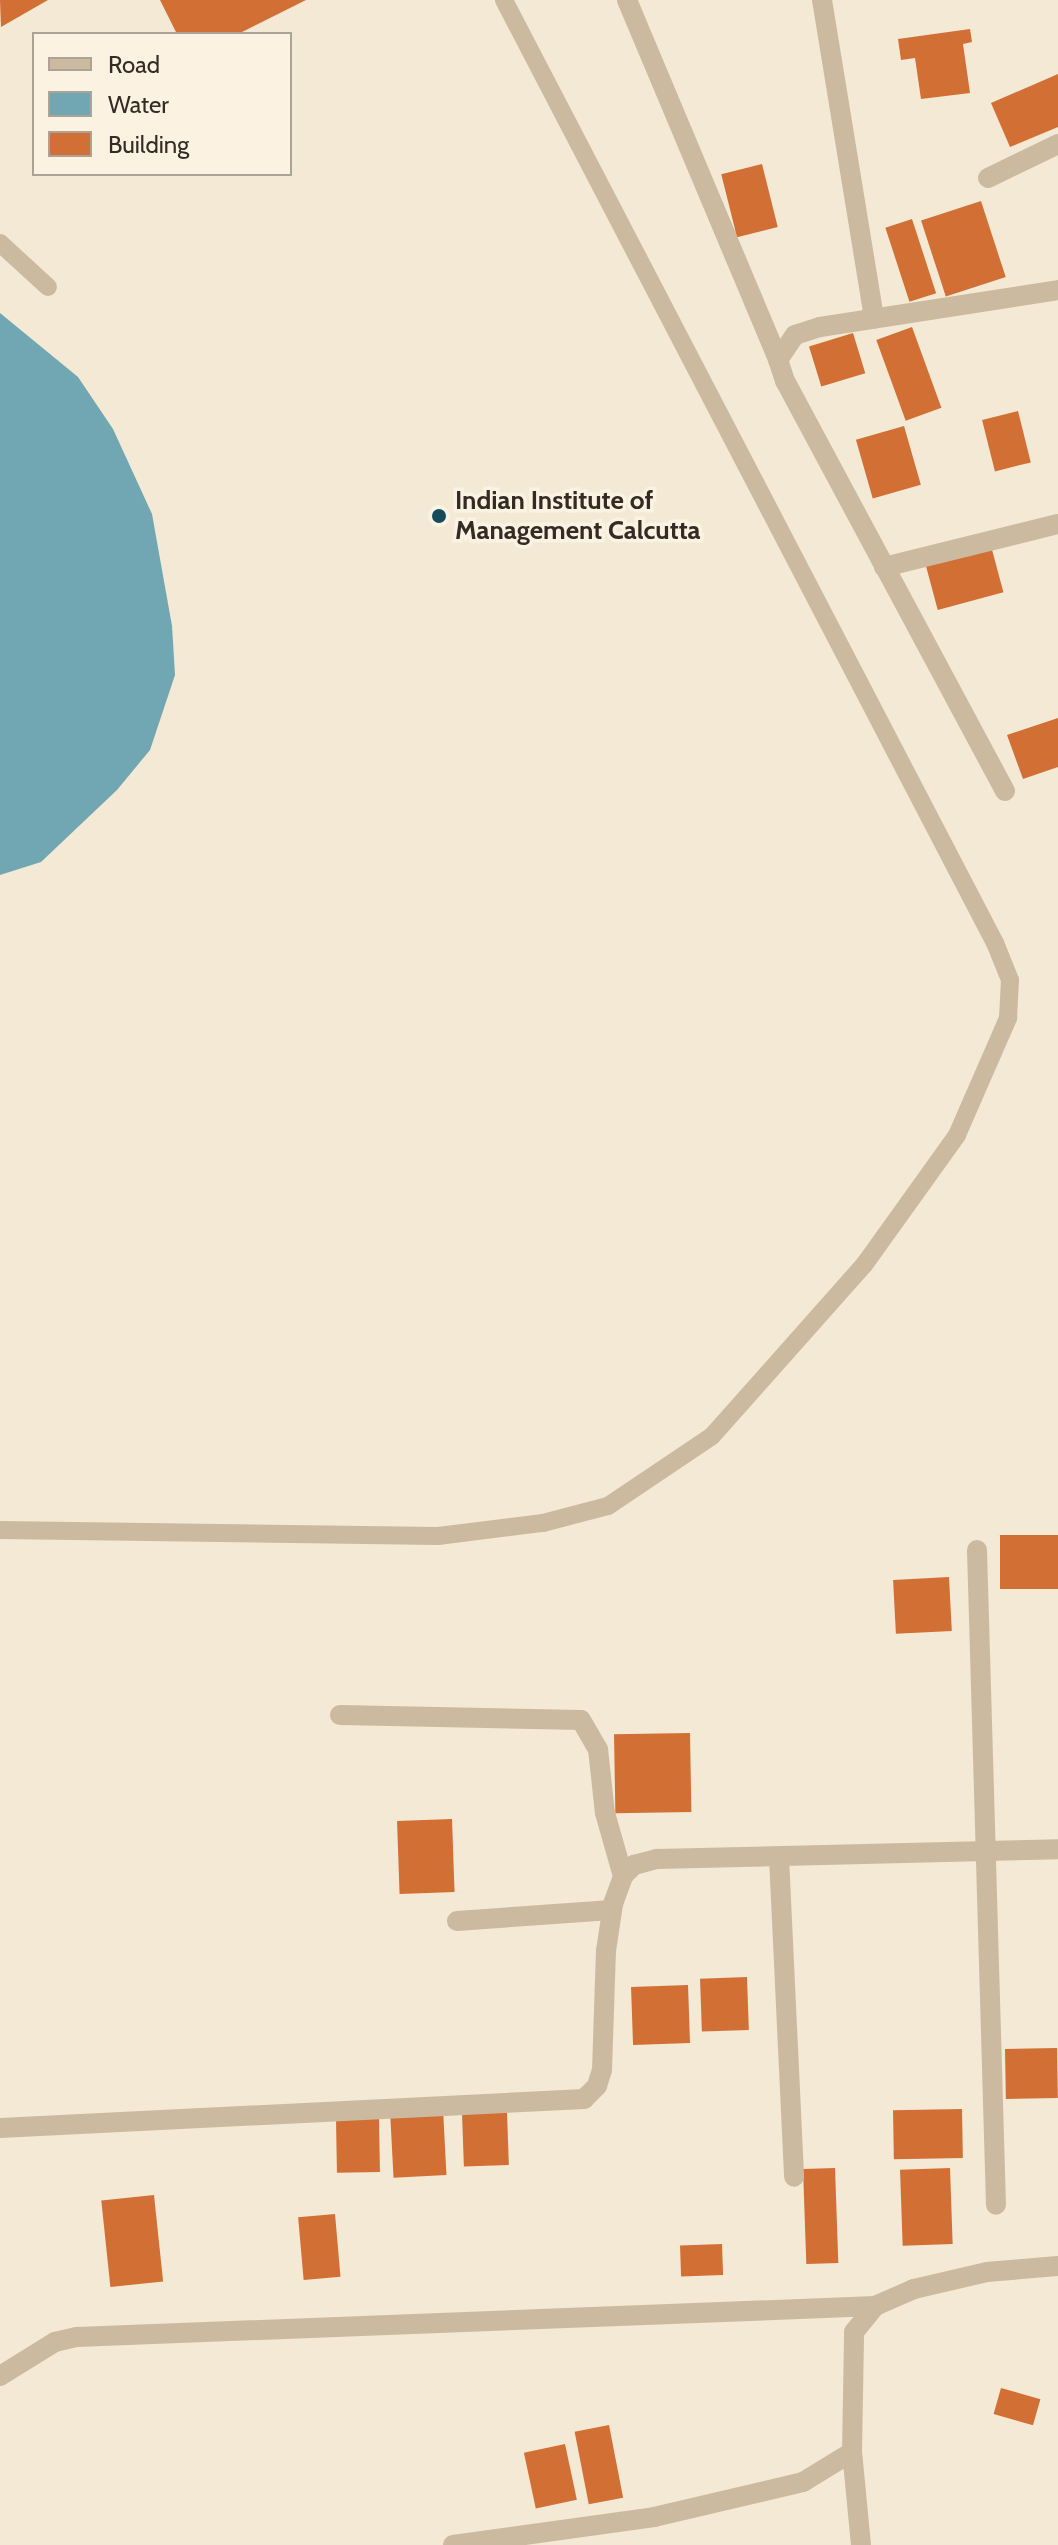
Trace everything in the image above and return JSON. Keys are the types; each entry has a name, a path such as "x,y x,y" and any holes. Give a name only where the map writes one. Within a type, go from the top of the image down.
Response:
{"street":[{"path":"627,0 785,381 1005,791"},
{"path":"822,0 874,319"},
{"path":"988,178 1058,144"},
{"path":"778,360 795,335 874,319 1058,290"},
{"path":"884,567 1058,524"},
{"path":"977,1550 996,2205"},
{"path":"340,1715 581,1720 598,1749 605,1813 623,1876"},
{"path":"0,2128 584,2099 597,2086 602,2070 612,1910 623,1876 634,1865 657,1859 1058,1849"},
{"path":"779,1857 794,2177"},
{"path":"457,1921 612,1910"},
{"path":"0,2376 55,2342 77,2337 875,2306 914,2289 987,2272 1058,2266"},
{"path":"861,2545 852,2452 854,2332 875,2306"},
{"path":"453,2545 684,2510 803,2482 852,2452"}],"lane":[{"path":"0,1530 438,1536 543,1523 608,1506 712,1436 864,1265 957,1135 1008,1018 1010,980 995,943 504,0"},
{"path":"0,243 48,287"}],"water":[{"path":"0,313 78,377 113,429 152,514 172,626 175,675 150,750 117,790 41,862 0,875"}],"building":[{"path":"0,0 48,0 1,27"},
{"path":"160,0 306,0 242,32 176,32"},
{"path":"970,29 972,42 963,44 970,93 921,99 915,58 901,60 898,39"},
{"path":"1058,74 1058,127 1010,147 991,103"},
{"path":"762,164 778,227 737,237 721,174"},
{"path":"981,201 1006,277 946,297 921,220"},
{"path":"912,219 936,293 909,302 885,228"},
{"path":"912,327 941,408 906,421 876,340"},
{"path":"853,333 865,373 821,387 809,346"},
{"path":"1018,411 1031,462 995,471 982,420"},
{"path":"904,426 921,485 873,498 856,440"},
{"path":"991,546 1003,592 938,610 925,564"},
{"path":"1058,718 1058,767 1023,779 1007,735"},
{"path":"1000,1535 1058,1535 1058,1589 1000,1589"},
{"path":"949,1577 952,1631 896,1634 893,1580"},
{"path":"690,1733 691,1812 615,1813 614,1734"},
{"path":"452,1819 455,1892 400,1894 397,1821"},
{"path":"747,1977 749,2030 702,2032 700,1979"},
{"path":"688,1985 690,2043 633,2045 631,1987"},
{"path":"1057,2048 1058,2098 1006,2099 1005,2049"},
{"path":"443,2109 446,2175 394,2178 390,2112"},
{"path":"962,2109 963,2158 894,2159 893,2110"},
{"path":"507,2112 509,2165 464,2167 462,2114"},
{"path":"379,2118 380,2172 337,2173 336,2119"},
{"path":"835,2168 838,2263 806,2264 803,2169"},
{"path":"950,2168 953,2244 903,2246 900,2170"},
{"path":"154,2195 163,2282 110,2287 101,2201"},
{"path":"335,2214 340,2277 304,2280 298,2217"},
{"path":"722,2244 723,2275 681,2276 680,2245"},
{"path":"1001,2388 1040,2399 1033,2425 994,2414"},
{"path":"609,2425 623,2498 589,2504 575,2432"},
{"path":"565,2444 577,2500 536,2508 524,2453"}],"place":[{"name":"Indian Institute of Management Calcutta","path":"439,516"}]}
